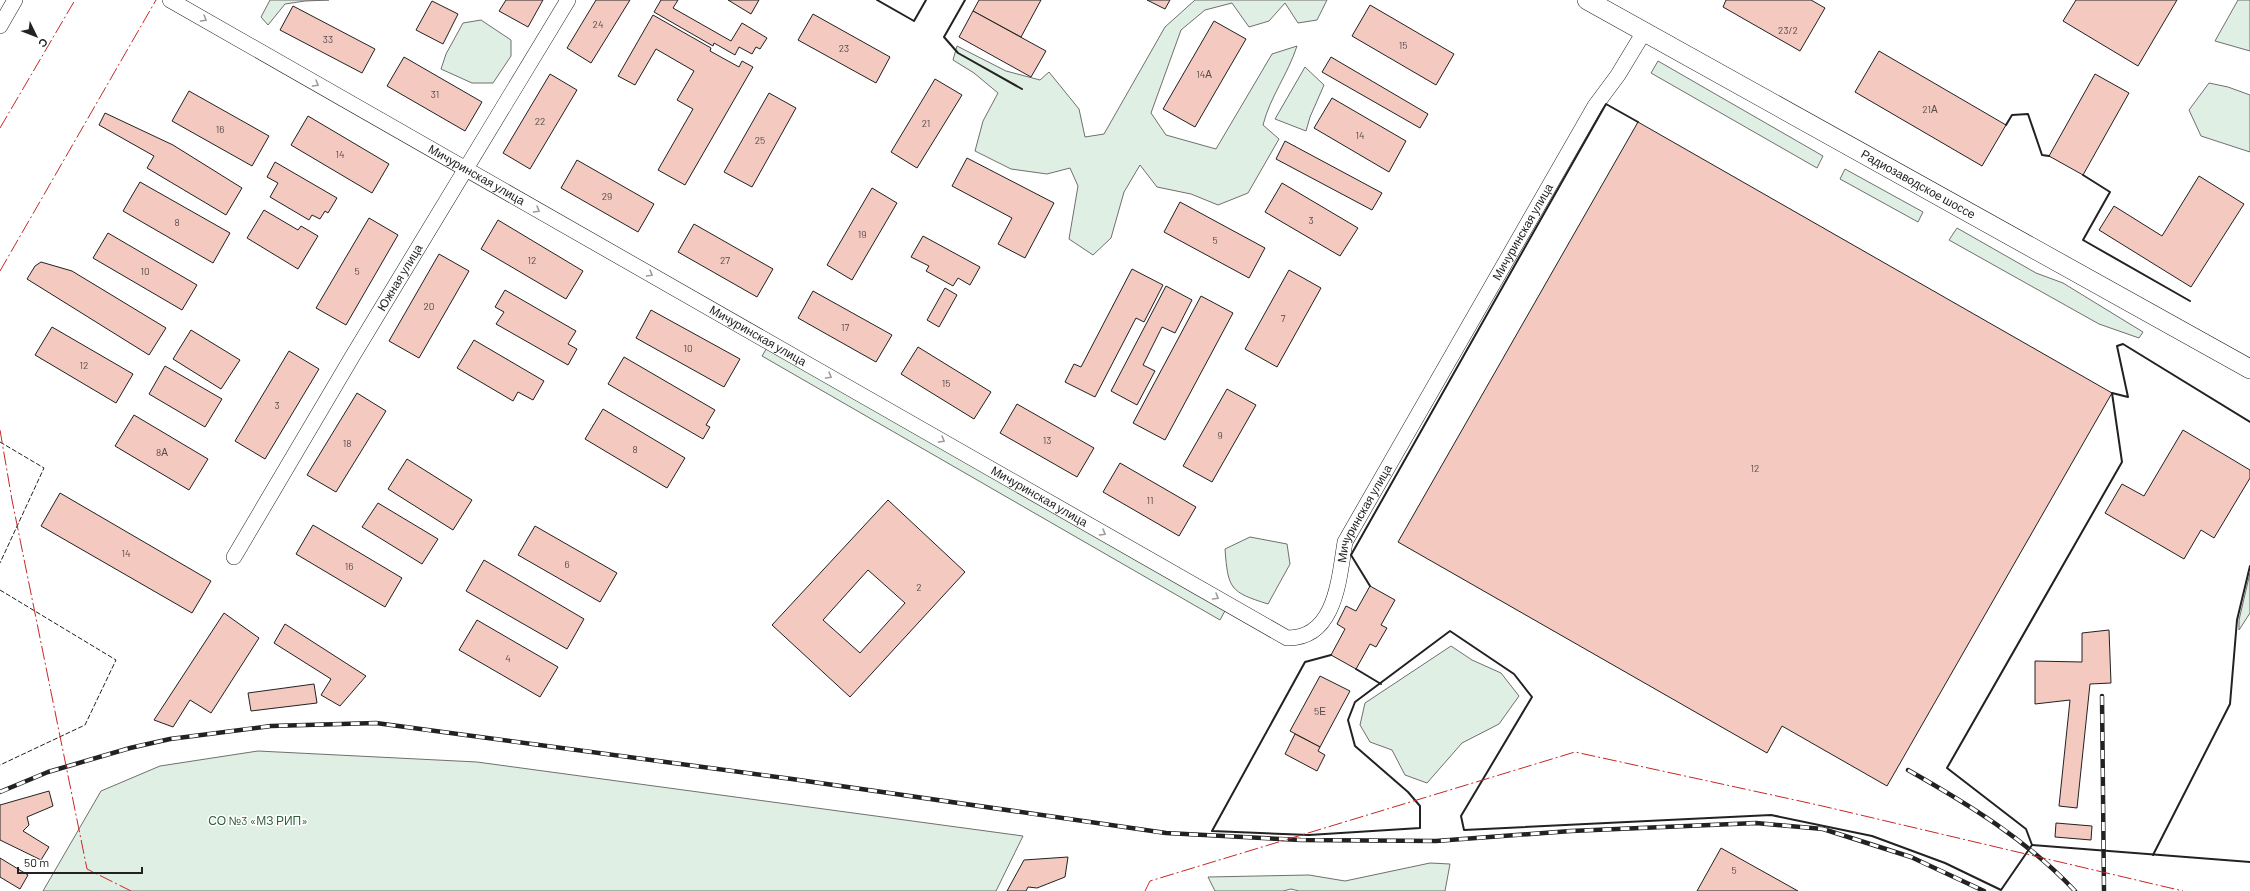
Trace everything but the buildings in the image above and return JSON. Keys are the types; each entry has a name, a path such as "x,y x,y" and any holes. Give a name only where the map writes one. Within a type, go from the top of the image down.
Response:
{"street":[{"path":"0,26 15,0"},
{"name":"Мичуринская улица","path":"170,0 1287,638 1301,638 1319,626 1336,599 1345,542 1595,106 1618,75 1644,32"},
{"name":"Южная улица","path":"234,557 352,357 467,170 568,0"},
{"name":"Радиозаводское шоссе","path":"1587,0 2250,369"}],"green space":[{"path":"270,0 329,0 285,4 268,25 261,17"},
{"path":"1195,0 1327,0 1317,20 1298,23 1285,3 1269,21 1249,27 1232,3 1205,10 1181,30 1151,113 1166,135 1216,149 1272,54 1297,46 1270,105 1263,125 1279,139 1248,193 1218,205 1191,194 1157,187 1140,165 1124,192 1111,238 1093,255 1069,239 1078,186 1070,168 1047,174 1011,169 975,151 983,121 998,93 974,73 953,60 957,46 1006,71 1040,80 1049,72 1079,109 1085,137 1104,134 1165,27"},
{"path":"2238,0 2250,0 2250,51 2215,41"},
{"path":"481,20 511,40 511,56 493,83 472,83 441,69 446,54 463,23"},
{"path":"1658,61 1823,156 1817,168 1651,73"},
{"path":"1305,67 1324,85 1310,117 1306,131 1275,119"},
{"path":"2209,83 2228,87 2250,95 2250,152 2201,136 2189,110"},
{"path":"1845,169 1923,212 1918,222 1840,179"},
{"path":"1957,228 2036,273 2063,283 2143,332 2139,338 2099,324 1949,240"},
{"path":"768,346 1226,609 1220,620 762,356"},
{"path":"1250,537 1287,544 1290,564 1268,604 1238,592 1230,581 1225,549"},
{"path":"2250,573 2250,613 2239,630 2239,620"},
{"path":"1451,646 1472,660 1501,673 1519,696 1499,724 1462,743 1427,783 1405,775 1392,750 1370,742 1360,725 1365,703"},
{"name":"СО №3 «МЗ РИП»","path":"258,751 477,762 1023,836 996,891 43,891 101,791 160,766"},
{"path":"1430,863 1450,864 1445,891 1299,891 1291,889 1283,891 1215,891 1208,877 1309,875 1345,881"}],"railway":[{"path":"2102,696 2104,891"},
{"path":"0,792 48,772 130,748 170,739 271,726 376,723 792,779 1166,833 1301,840 1436,841 1571,831 1756,823 1823,829 1911,857 1984,891"},
{"path":"1908,770 1953,796 2017,839 2037,855 2075,891"}],"fence":[{"path":"0,442 44,468 0,563"},
{"path":"0,590 116,660 85,725 0,765"}],"wall":[{"path":"877,0 914,21 926,0"},
{"path":"965,0 944,37 958,53 1022,89"},
{"path":"1370,586 1351,555 1606,104 1638,122"},
{"path":"2006,125 2012,115 2028,114 2042,155 2049,156"},
{"path":"2083,175 2110,192 2083,240 2190,301"},
{"path":"2112,393 2128,397 2117,346 2123,344 2250,422"},
{"path":"2032,845 2026,829 1947,768 2122,462 2112,393"},
{"path":"2153,855 2230,704 2237,620 2250,566"},
{"path":"1331,655 1305,662 1212,831 1309,835 1420,828 1420,806 1408,792 1355,746 1348,720 1355,702 1450,631 1514,674 1532,697 1461,816 1464,830 1771,815 1872,836 1945,863 2001,890 2032,845"},
{"path":"1356,669 1381,684"},
{"path":"2032,845 2250,862"}],"power":[{"path":"0,128 75,0"},
{"path":"0,271 156,0"},
{"path":"0,430 12,500 87,869 131,891"},
{"path":"1145,891 1150,881 1575,752 1818,805 2183,891"}]}
